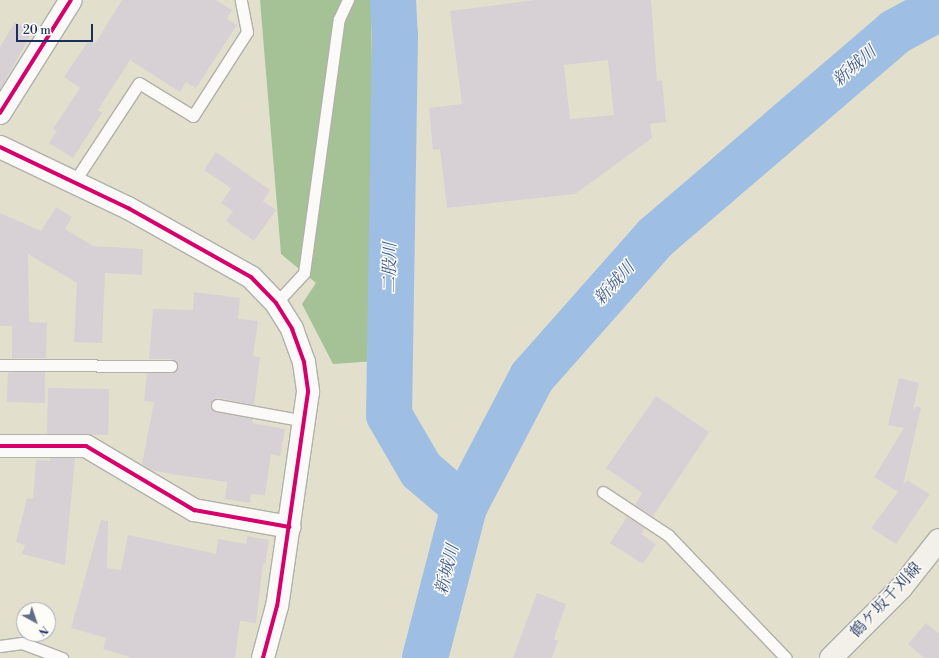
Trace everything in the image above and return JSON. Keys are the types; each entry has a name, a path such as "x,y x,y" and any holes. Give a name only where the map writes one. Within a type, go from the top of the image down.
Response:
{"main road":[{"name":"鶴ケ坂千刈線","path":"831,658 901,588 939,540"}],"street":[{"path":"0,113 71,0"},
{"path":"0,147 128,208 251,276 276,303 292,329 304,362 308,392 290,527 277,606 263,658"},
{"path":"0,446 86,446 194,510 290,527"}],"lane":[{"path":"74,182 139,82 193,116 247,32 241,0"},
{"path":"276,303 304,273 339,19 348,0"},
{"path":"0,364 171,366"},
{"path":"217,405 305,421"},
{"path":"603,492 668,535 760,629 786,658"},
{"path":"0,646 22,643 62,658"}],"green space":[{"path":"260,0 371,0 376,361 333,364 302,304 316,283 281,254"}],"building":[{"path":"122,0 216,0 232,10 227,19 237,25 196,88 186,82 180,92 130,60 98,110 102,113 73,158 49,143 57,131 53,129 80,88 64,77 89,40 95,44"},
{"path":"534,0 651,0 657,81 662,80 666,122 650,124 652,138 575,194 447,208 440,149 433,150 429,108 462,104 450,11","holes":["608,60 614,115 570,119 564,65"]},
{"path":"15,22 32,32 0,90 0,47"},
{"path":"216,152 270,190 263,201 276,210 254,241 226,221 233,211 221,203 231,188 204,170"},
{"path":"56,207 72,217 65,229 93,246 143,249 142,275 105,273 102,343 74,342 77,283 28,254 29,322 47,323 46,358 12,358 12,326 0,326 0,213 41,231"},
{"path":"194,292 240,298 238,319 258,321 253,356 260,357 254,405 218,398 210,404 215,412 253,419 252,423 285,429 280,456 271,454 265,495 251,494 250,503 225,499 227,482 151,470 142,464 154,402 144,401 147,373 171,373 178,366 171,359 149,359 153,309 193,310"},
{"path":"45,372 45,403 7,402 8,373"},
{"path":"899,378 919,383 913,410 917,406 921,408 903,485 907,480 930,494 896,544 871,528 898,492 874,477 904,428 888,425"},
{"path":"48,388 109,389 108,435 47,434"},
{"path":"656,396 709,432 653,516 635,505 642,493 606,468"},
{"path":"50,458 75,458 65,565 22,554 25,545 16,542 27,498 33,499 36,460 50,461"},
{"path":"627,517 645,528 641,534 656,544 643,564 610,543"},
{"path":"101,520 108,521 107,568 121,570 128,535 216,554 218,539 246,544 247,536 269,540 265,564 263,564 256,623 240,621 235,658 132,658 103,649 106,638 71,628"},
{"path":"537,593 566,604 554,639 558,641 552,658 513,658"},
{"path":"926,623 939,634 939,658 924,658 908,644"}],"waterway":[{"name":"二股川","path":"393,0 395,36 389,415 421,470 464,507"},
{"name":"新城川","path":"425,658 464,507 532,377 656,237 895,32 939,8"}],"cycle path":[{"path":"0,113 71,0"},
{"path":"0,147 128,208 251,277 276,303 292,329 304,362 308,392 277,606 263,658"},
{"path":"0,446 86,446 194,510 289,527"}]}
